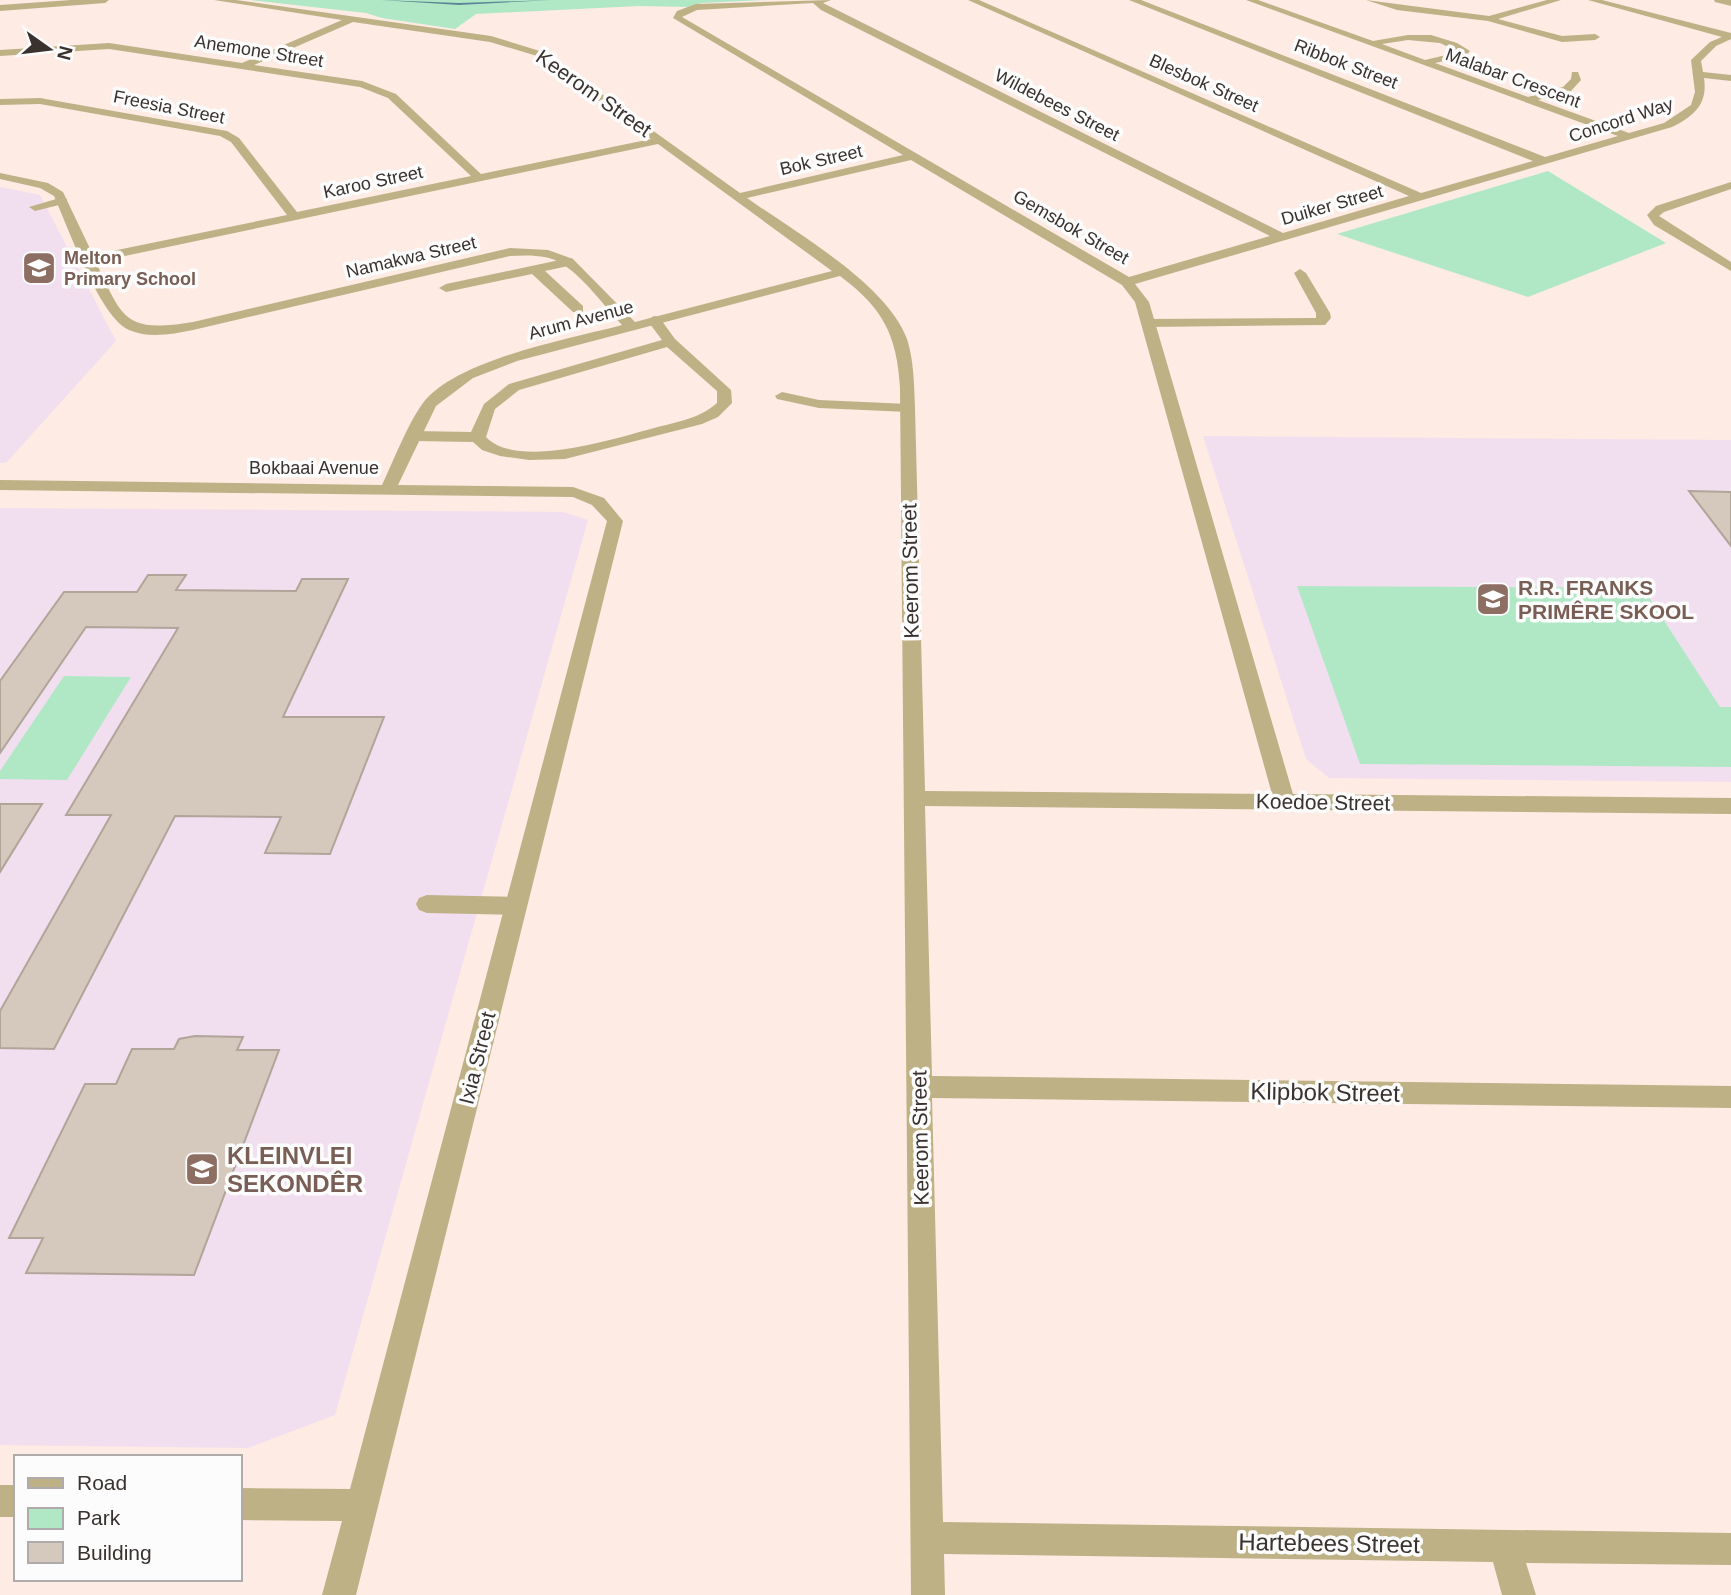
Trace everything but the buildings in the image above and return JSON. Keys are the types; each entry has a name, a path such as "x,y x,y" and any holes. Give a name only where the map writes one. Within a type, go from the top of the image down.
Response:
{"street":[{"path":"0,8 50,2 104,0"},
{"name":"Keerom Street","path":"218,0 491,39 530,49 548,58 842,272 871,295 898,331 904,348 908,408 928,1595"},
{"path":"816,1 827,0"},
{"name":"Blesbok Street","path":"972,0 1423,198"},
{"name":"Ribbok Street","path":"1133,0 1546,162"},
{"name":"Malabar Crescent","path":"1250,0 1631,137"},
{"path":"1370,0 1397,7 1489,19 1562,39 1595,37"},
{"path":"1489,19 1557,0"},
{"path":"1592,0 1730,36"},
{"path":"1718,0 1731,3"},
{"name":"Gemsbok Street","path":"816,1 704,6 680,13 679,20 1127,282 1142,302 1284,802"},
{"name":"Wildebees Street","path":"816,1 836,14 1283,238"},
{"path":"243,66 353,19"},
{"name":"Malabar Crescent","path":"1371,44 1421,36 1465,51 1461,55 1424,62"},
{"name":"Concord Way","path":"1546,162 1631,137 1687,116 1698,105 1702,94 1696,60 1713,44 1730,36"},
{"name":"Anemone Street","path":"0,54 109,46 362,84 386,92 479,178"},
{"path":"1527,100 1567,89 1576,80 1576,74"},
{"path":"1699,75 1731,78"},
{"name":"Freesia Street","path":"0,102 40,101 223,133 236,140 294,216"},
{"name":"Karoo Street","path":"91,259 661,140"},
{"name":"Bok Street","path":"738,197 912,156"},
{"name":"Duiker Street","path":"1127,282 1546,162"},
{"path":"0,176 54,189 63,201 36,206"},
{"path":"1728,189 1660,209 1653,215 1663,225 1731,267"},
{"name":"Namakwa Street","path":"63,201 119,320 129,327 141,330 174,329 510,252 543,252 569,262 631,326"},
{"path":"446,288 569,262"},
{"path":"536,269 578,309"},
{"name":"Arum Avenue","path":"388,488 430,404 468,375 512,358 842,272"},
{"path":"1148,323 1320,322 1324,318 1323,313 1300,273"},
{"path":"654,320 670,342 718,381 726,399 722,408 711,415 673,427 573,455 530,457 492,450 482,444 478,437 482,414 499,395 514,387 670,342"},
{"path":"782,396 819,404 908,408"},
{"path":"414,436 478,437"},
{"name":"Bokbaai Avenue","path":"0,485 573,492 592,497 607,506 615,521"},
{"name":"Ixia Street","path":"339,1595 615,521"},
{"name":"Koedoe Street","path":"914,798 1731,806"},
{"path":"427,904 516,906"},
{"name":"Klipbok Street","path":"919,1087 1731,1097"},
{"path":"242,1504 361,1505"},
{"name":"Hartebees Street","path":"927,1538 1731,1549"},
{"path":"1505,1546 1519,1595"}],"shaded area":[{"name":"Melton Primary School","path":"0,187 40,195 116,341 6,463 0,463"},
{"name":"R.R. FRANKS PRIMÊRE SKOOL","path":"1203,436 1731,440 1731,782 1329,778 1306,759"},
{"name":"KLEINVLEI SEKONDÊR","path":"0,508 563,512 588,520 335,1415 248,1448 0,1445"}],"green space":[{"path":"250,0 766,0 702,3 689,7 639,6 476,14 455,29 366,13"},
{"path":"1548,171 1666,243 1528,297 1337,234"},
{"path":"1297,586 1643,588 1720,707 1731,707 1731,767 1360,764"},
{"path":"64,676 131,677 67,780 0,779 0,771"}],"waterway":[{"path":"383,0 459,4 550,0"}],"place":[{"name":"Melton Primary School","path":"39,268"},
{"name":"R.R. FRANKS PRIMÊRE SKOOL","path":"1493,599"},
{"name":"KLEINVLEI SEKONDÊR","path":"202,1169"}]}
